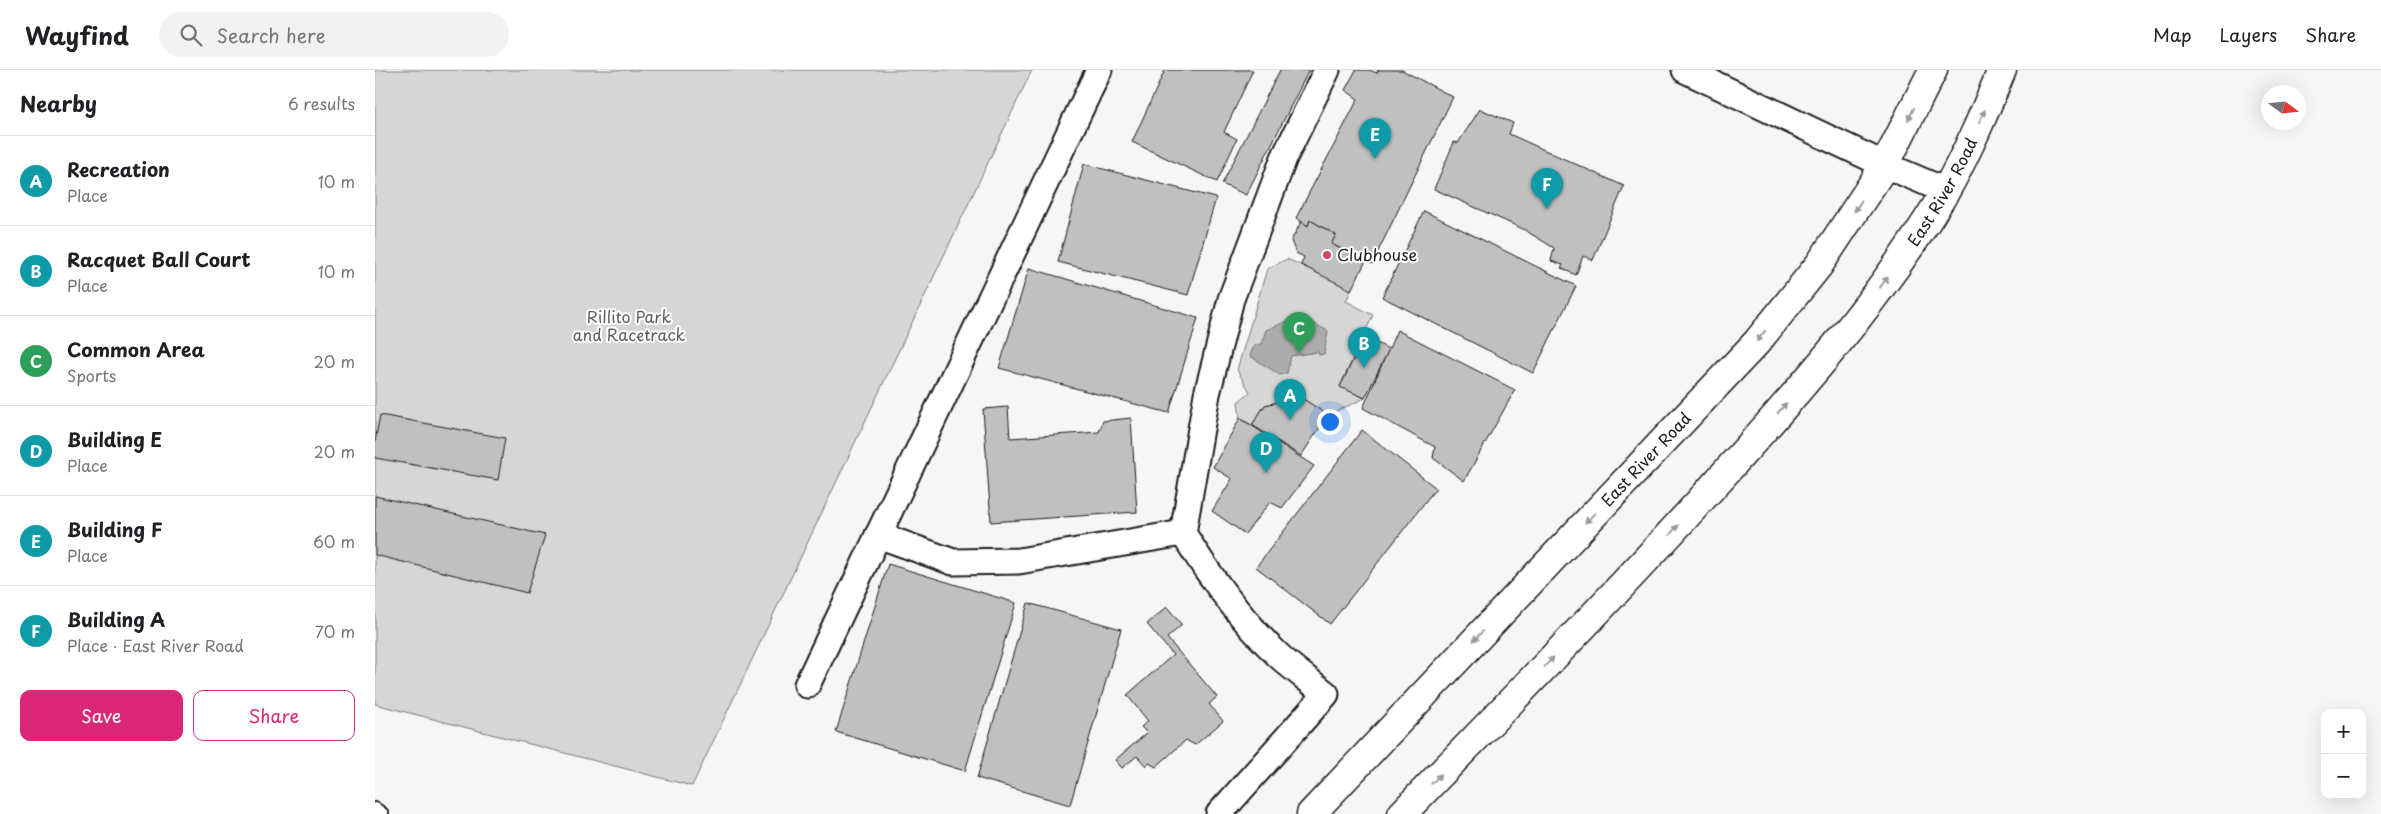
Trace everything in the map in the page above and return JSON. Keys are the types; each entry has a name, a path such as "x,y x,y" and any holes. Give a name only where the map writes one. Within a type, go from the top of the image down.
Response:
{"main road":[{"name":"East River Road","path":"1311,814 1757,342 1819,265 1885,165 1933,70"},
{"name":"East River Road","path":"1402,814 1641,566 1817,368 1902,257 1946,191 2002,70"}],"street":[{"path":"807,685 1099,70"},
{"path":"1219,814 1326,694 1278,654 1245,620 1211,578 1183,533 1207,394 1231,299 1284,158 1327,70"},
{"path":"1685,70 1885,165 1946,191"},
{"path":"878,535 953,562 961,562 1019,561 1183,533"}],"lane":[{"path":"375,809 382,814"}],"green space":[{"name":"Rillito Park and Racetrack","path":"375,70 1032,70 692,786 375,704"},
{"path":"1287,259 1352,288 1346,301 1373,315 1340,386 1365,398 1328,415 1278,402 1265,405 1252,425 1240,418 1238,402 1250,392 1237,370 1267,269"}],"shaded area":[{"path":"1299,316 1328,331 1324,354 1319,355 1318,352 1291,356 1287,373 1280,375 1250,356 1254,345 1261,344 1266,330"}],"building":[{"path":"1165,70 1253,70 1224,132 1237,139 1217,182 1132,142"},
{"path":"1280,70 1309,70 1246,195 1222,184"},
{"path":"1356,70 1369,70 1377,73 1378,70 1402,70 1453,97 1372,264 1331,244 1336,235 1310,220 1308,226 1296,218 1358,99 1345,90"},
{"path":"1480,109 1513,123 1509,134 1624,186 1593,260 1583,256 1576,275 1561,268 1563,265 1551,261 1554,248 1523,229 1434,189 1454,142 1458,143"},
{"path":"1084,164 1216,198 1188,295 1058,262"},
{"path":"1424,211 1576,286 1533,373 1382,297"},
{"name":"Clubhouse","path":"1310,220 1336,235 1331,244 1366,261 1351,290 1301,265 1304,257 1296,253 1291,241 1301,222 1308,226"},
{"path":"1029,268 1198,318 1169,413 999,368"},
{"path":"1397,330 1515,390 1464,481 1433,458 1435,447 1363,408"},
{"path":"1364,337 1389,349 1365,398 1340,387"},
{"path":"1288,389 1328,415 1301,456 1252,425 1265,405 1278,402"},
{"path":"1008,407 1010,438 1099,432 1103,421 1131,418 1137,512 991,522 983,409"},
{"path":"380,415 505,438 498,480 375,458 375,442"},
{"path":"1240,418 1314,466 1282,508 1270,502 1245,534 1212,511 1232,479 1213,467"},
{"path":"1362,430 1436,488 1330,624 1256,567"},
{"path":"375,496 545,535 527,593 375,555"},
{"path":"888,564 1016,603 965,771 836,732"},
{"path":"1028,603 1121,629 1070,805 977,778"},
{"path":"1167,607 1182,625 1167,638 1217,697 1209,704 1223,721 1195,745 1186,740 1156,767 1149,763 1146,766 1137,756 1122,768 1115,760 1147,733 1141,727 1148,721 1127,695 1173,655 1147,624"}],"place":[{"name":"Building F","path":"1375,159"},
{"name":"Building A","path":"1547,209"},
{"name":"Clubhouse","path":"1327,255"},
{"name":"Common Area","path":"1299,353"},
{"name":"Racquet Ball Court","path":"1364,368"},
{"name":"Recreation","path":"1290,420"},
{"name":"Building E","path":"1266,473"}]}
